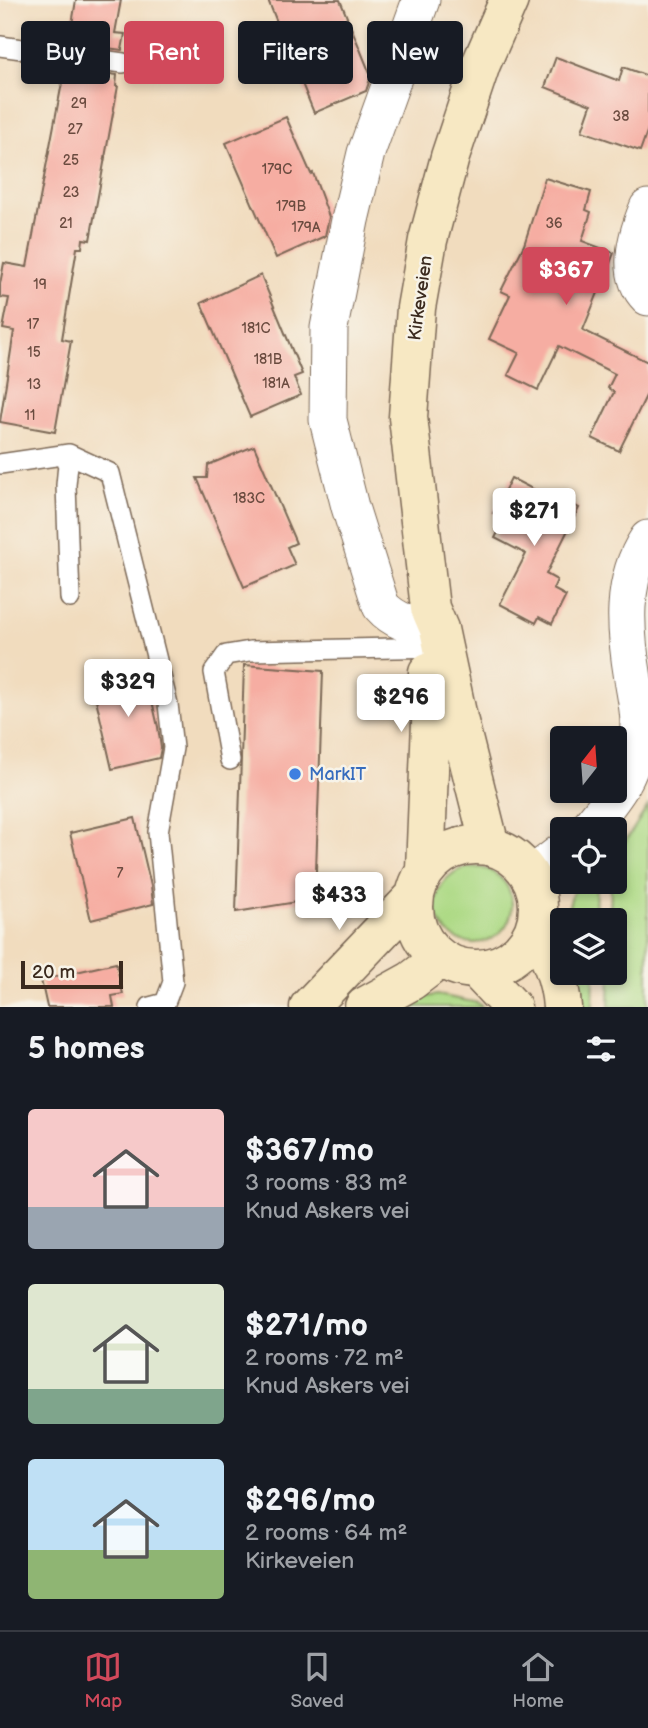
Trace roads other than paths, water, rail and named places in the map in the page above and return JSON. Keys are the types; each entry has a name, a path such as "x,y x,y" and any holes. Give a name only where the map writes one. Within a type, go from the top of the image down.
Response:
{"main road":[{"name":"Kirkeveien","path":"419,884 431,722 433,632 408,417 416,309 428,240 450,157 481,64 509,0"},
{"name":"Kirkeveien","path":"433,632 490,846"},
{"path":"309,1007 419,884 440,855 479,844 500,848 517,859 531,876 538,902 535,928 526,944 505,964 477,970 458,967 440,959 426,946 416,927 419,884"},
{"path":"535,928 555,965 561,987 562,1007"},
{"path":"364,1007 411,981 440,959"},
{"path":"477,970 512,1007"}],"street":[{"path":"421,0 366,153 349,220 329,328 328,420 350,507 381,606 390,616 433,632"},
{"path":"648,208 639,230 634,264 644,293 648,297"},
{"path":"598,817 622,787 638,736 638,710 627,646 626,605 631,576 648,539"},
{"path":"531,876 550,861"}],"lane":[{"path":"0,46 123,63"},
{"path":"0,464 69,454 110,473 168,704 173,748 158,832 173,982 165,1003 149,1007"},
{"path":"69,454 66,485 70,598"},
{"path":"230,760 214,672 226,655 433,632"}],"place":[{"name":"MarkIT","path":"295,774"}]}
